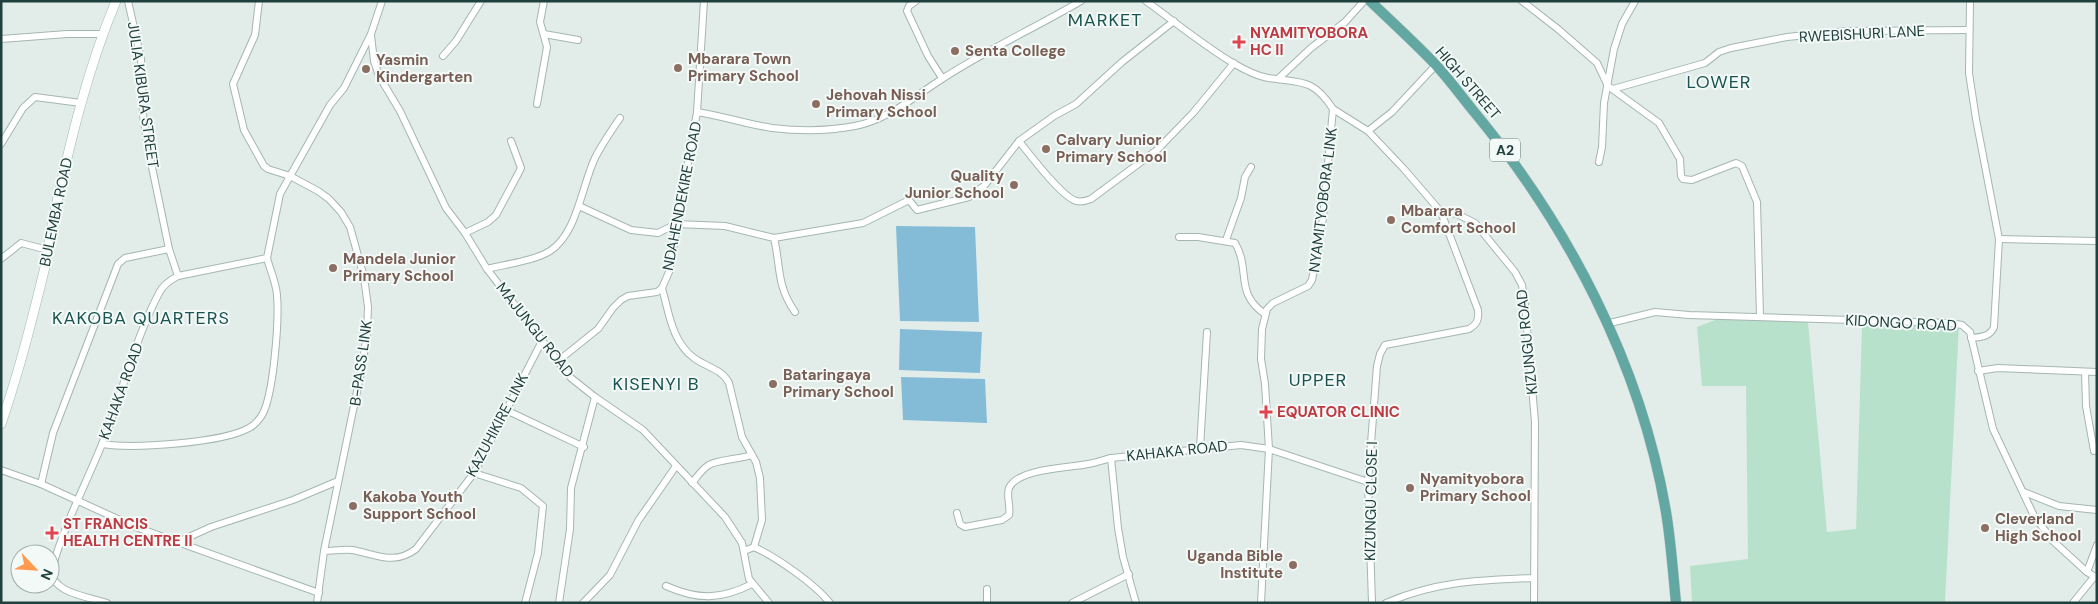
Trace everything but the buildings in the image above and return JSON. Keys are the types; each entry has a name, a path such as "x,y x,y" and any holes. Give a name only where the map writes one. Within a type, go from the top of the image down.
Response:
{"main road":[{"name":"BULEMBA ROAD","path":"1,424 17,377 48,250 62,177 81,103 103,34 116,1"},
{"name":"HIGH STREET","path":"1370,1 1436,65 1507,153 1542,203 1588,283 1606,324"},
{"name":"A2","path":"1606,324 1635,392 1653,455 1666,513 1676,603"}],"street":[{"name":"JULIA KIBURA STREET","path":"128,1 141,59 143,115 169,249 178,276"},
{"name":"B-PASS LINK","path":"259,1 255,35 233,84 244,130 259,158 268,169 290,176 329,199 341,212 350,227 364,277 368,308 367,334 355,408 324,551 317,603"},
{"path":"102,444 117,447 176,443 230,435 250,428 261,418 268,405 278,312 277,293 267,258 276,205 280,194 330,105 344,88 371,34 382,1"},
{"path":"443,56 456,41 482,1"},
{"path":"537,104 547,47 540,22 544,1"},
{"name":"NDAHENDEKIRE ROAD","path":"558,361 598,329 621,300 628,296 653,294 662,288 668,272 698,112 704,1"},
{"path":"916,1 909,6 907,11 928,56 942,78"},
{"path":"698,112 771,128 811,130 855,126 882,117 942,78 1082,1"},
{"name":"NYAMITYOBORA LINK","path":"1146,1 1234,63 1262,76 1299,81 1314,88 1324,96 1333,109 1333,127 1323,218 1312,280 1308,286 1273,303 1265,314"},
{"path":"1279,78 1312,48 1345,22 1364,1"},
{"path":"1522,1 1597,63 1611,87 1659,123 1680,159 1681,176 1684,179 1692,180 1736,163 1742,166 1756,202 1760,316"},
{"path":"1599,162 1602,147 1604,103 1611,87 1614,49 1622,24 1635,1"},
{"path":"1970,1 1970,82 1999,239 1994,327 1984,337 1971,338"},
{"path":"580,206 631,230 658,233 676,224 725,226 774,238 863,224 909,200 917,210 969,197 984,186 1019,141 1054,116 1076,104 1122,62 1174,21"},
{"name":"RWEBISHURI LANE","path":"1611,87 1705,63 1719,52 1731,48 1787,38 1848,31 1969,30"},
{"path":"1,39 67,34 103,34"},
{"name":"MAJUNGU ROAD","path":"371,34 374,61 379,76 400,111 446,208 487,269 572,378 595,397 643,430 726,517 744,550 747,571 752,584"},
{"path":"544,34 578,40"},
{"path":"1019,141 1044,172 1074,200 1082,202 1091,199 1157,150 1193,112 1234,63"},
{"path":"1368,131 1392,112 1436,65"},
{"path":"1,144 23,108 35,97 81,103"},
{"path":"1333,109 1368,131 1441,212"},
{"path":"487,269 536,257 560,242 580,206 594,160 620,118"},
{"path":"464,233 488,222 496,215 518,174 521,168 511,142"},
{"path":"1226,240 1242,198 1245,177 1251,167"},
{"name":"KIZUNGU CLOSE I","path":"1372,603 1368,482 1377,366 1385,345 1469,330 1476,326 1478,319 1478,310 1441,212"},
{"name":"KIZUNGU ROAD","path":"1441,212 1457,214 1475,223 1515,272 1522,285 1535,422 1534,603"},
{"path":"1179,237 1226,240 1235,243 1238,247 1247,296 1256,308 1265,314 1262,329 1261,359 1265,384 1269,449 1261,603"},
{"path":"774,238 780,283 784,295 795,312"},
{"path":"1999,239 2097,241"},
{"path":"1,259 21,243 48,250"},
{"path":"41,484 53,433 118,264 125,258 169,249"},
{"name":"KAHAKA ROAD","path":"107,603 65,590 55,583 51,576 65,527 102,444 138,343 159,292 170,280 178,276 267,258"},
{"path":"662,288 674,332 683,349 694,359 726,376 729,382 742,437 756,462 760,478 761,528 754,548"},
{"name":"KIDONGO ROAD","path":"1606,324 1655,312 1689,315 1959,324 1966,328 1971,338 1993,429 2034,516 2053,542 2095,577"},
{"path":"1200,448 1207,332"},
{"name":"KAZUHIKIRE LINK","path":"324,551 348,550 386,558 407,556 416,550 474,474 542,341"},
{"path":"1978,371 1998,368 2097,372"},
{"path":"2085,372 2086,406 2094,451"},
{"path":"559,603 570,529 571,488 584,447 595,397"},
{"path":"506,410 584,447"},
{"name":"KAHAKA ROAD","path":"1136,603 1123,557 1118,528 1111,458 1241,445 1269,449 1368,482"},
{"path":"692,483 712,463 752,455"},
{"path":"956,512 960,524 965,527 1002,520 1009,515 1008,491 1016,480 1024,476 1056,468 1087,465 1111,458"},
{"path":"583,603 610,575 638,521 676,466"},
{"path":"1,470 41,484 76,502 133,526 319,593"},
{"path":"474,474 522,488 543,506 538,553 525,603"},
{"path":"178,542 211,527 294,500 338,481"},
{"path":"2024,492 2059,506 2097,510"},
{"path":"2087,572 2097,545"},
{"path":"744,550 754,548 780,562 811,585 830,603"},
{"path":"1072,603 1129,574"},
{"path":"2073,603 2095,577"},
{"path":"1386,603 1432,587 1463,581 1534,578"},
{"path":"666,586 684,593 705,597 733,594 752,584 769,603"},
{"path":"987,589 987,603"}],"green space":[{"path":"1720,318 1808,322 1827,532 1856,529 1862,325 1959,324 1945,603 1692,603 1690,566 1748,559 1746,386 1702,386 1697,327"}],"water":[{"path":"896,226 975,227 979,322 900,321"},
{"path":"900,329 982,332 980,373 899,370"},
{"path":"901,377 985,379 987,423 903,420"}],"place":[{"name":"NYAMITYOBORA HC II","path":"1239,42"},
{"name":"Senta College","path":"955,51"},
{"name":"Mbarara Town Primary School","path":"678,68"},
{"name":"Yasmin Kindergarten","path":"366,69"},
{"name":"Jehovah Nissi Primary School","path":"816,104"},
{"name":"Calvary Junior Primary School","path":"1046,149"},
{"name":"Quality Junior School","path":"1014,185"},
{"name":"Mbarara Comfort School","path":"1391,220"},
{"name":"Mandela Junior Primary School","path":"333,268"},
{"name":"Bataringaya Primary School","path":"773,384"},
{"name":"EQUATOR CLINIC","path":"1266,412"},
{"name":"Nyamityobora Primary School","path":"1410,488"},
{"name":"Kakoba Youth Support School","path":"353,506"},
{"name":"Cleverland High School","path":"1985,528"},
{"name":"ST FRANCIS HEALTH CENTRE II","path":"52,533"},
{"name":"Uganda Bible Institute","path":"1293,565"}],"district":[{"name":"MARKET","path":"1105,20"},
{"name":"LOWER","path":"1719,82"},
{"name":"KAKOBA QUARTERS","path":"141,318"},
{"name":"UPPER","path":"1318,380"},
{"name":"KISENYI B","path":"656,384"}]}
